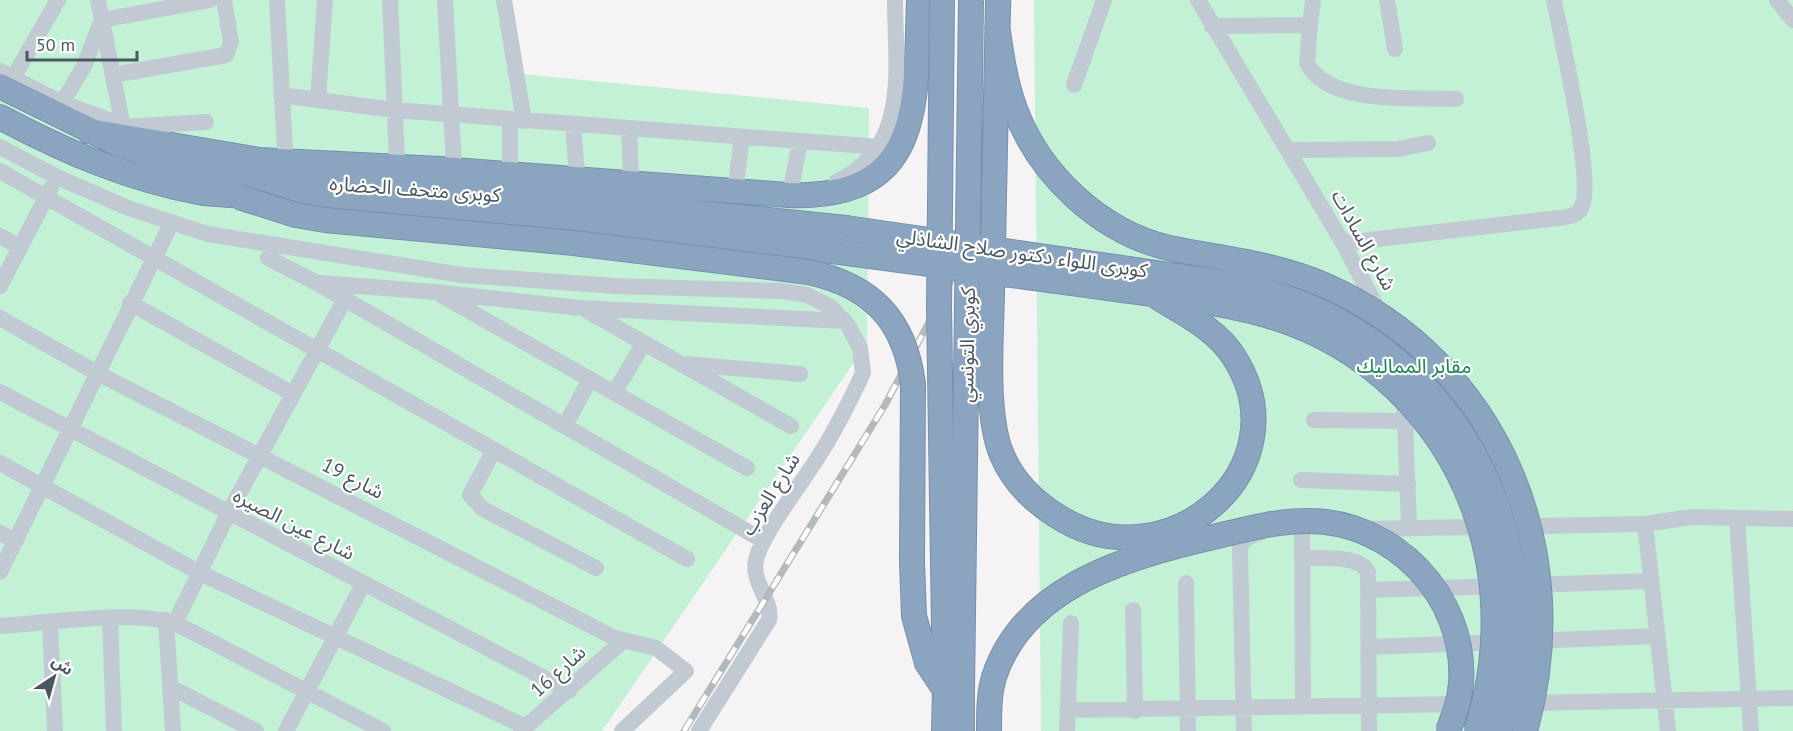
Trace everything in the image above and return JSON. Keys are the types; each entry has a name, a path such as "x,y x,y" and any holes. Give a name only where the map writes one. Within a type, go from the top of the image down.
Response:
{"highway":[{"path":"89,131 260,160 441,169 777,194 834,194 856,186 876,174 892,158 905,139 915,97 919,0"},
{"name":"كوبري التونسي","path":"942,0 939,308 954,690"},
{"name":"كوبري التونسي","path":"954,690 971,0"},
{"path":"998,0 991,338 993,417 997,440 1009,469 1029,495 1067,523 1092,534 1120,539 1147,538 1174,531 1199,518 1220,500 1236,478 1247,453 1252,428 1251,399 1233,356 1207,328 1153,294"},
{"path":"997,26 1004,68 1015,109 1036,150 1070,193 1109,222 1139,239 1167,248 1273,267 1349,297 1373,310 1419,344 1458,384 1475,407 1501,451 1520,495 1534,546 1539,572 1540,652 1538,680 1525,731"},
{"name":"كوبرى متحف الحضاره","path":"4,78 89,131 129,149 176,164 265,178 577,200 846,228"},
{"name":"كوبرى متحف الحضاره","path":"0,117 80,157 161,185 239,197 573,221 840,252"},
{"path":"239,197 296,215 325,220 574,243 809,273 832,277 854,287 873,301 890,318 902,338 910,360 913,384 914,616 927,663 954,690 962,731"},
{"name":"كوبرى اللواء دكتور صلاح الشاذلي","path":"846,228 1197,278 1269,291 1333,317 1388,352 1412,373 1454,422 1486,478 1507,534 1516,595 1516,654 1513,681 1500,731"},
{"name":"كوبرى اللواء دكتور صلاح الشاذلي","path":"840,252 1153,294 1257,313 1320,336 1357,357 1407,399 1436,435 1471,501 1490,571 1493,645 1485,698 1476,731"},
{"path":"989,731 990,697 994,676 1003,658 1025,626 1053,598 1072,585 1111,566 1164,549 1264,525 1309,521 1364,532 1386,543 1408,558 1443,601 1455,633 1461,667 1458,700 1449,731"},
{"path":"944,731 954,690"}],"street":[{"path":"58,0 4,78 123,127 196,142 285,153 791,188 820,187 848,176 865,164 880,147 894,111 895,0"},
{"path":"98,0 123,127"},
{"path":"102,20 210,0"},
{"path":"113,75 226,55 231,42 224,0"},
{"path":"277,0 285,153"},
{"path":"318,99 325,0"},
{"path":"390,0 397,161"},
{"path":"445,0 454,165"},
{"path":"504,0 517,120 510,169"},
{"path":"1074,85 1104,0"},
{"name":"شارع السادات","path":"1198,0 1343,243 1386,325 1403,387 1407,421 1409,527"},
{"path":"1313,0 1307,63 1318,77 1337,89 1366,95 1456,99"},
{"path":"1387,0 1395,49"},
{"path":"1343,243 1559,219 1575,215 1582,208 1586,174 1554,0"},
{"path":"1777,0 1793,20"},
{"path":"62,103 84,66 102,20"},
{"path":"1212,26 1310,25"},
{"path":"281,95 394,110 880,147"},
{"path":"123,127 206,122"},
{"path":"573,125 577,174"},
{"path":"629,129 631,178"},
{"path":"736,184 742,137"},
{"path":"791,188 800,141"},
{"path":"1288,150 1398,149 1428,143"},
{"path":"0,147 57,177 171,224 245,240 462,274 626,287 794,292 819,300 845,321"},
{"path":"0,171 319,349 687,559"},
{"path":"0,286 57,177"},
{"path":"0,572 130,303 171,224"},
{"path":"0,236 20,248"},
{"path":"268,258 345,299 764,542"},
{"path":"317,283 435,292 580,308 845,321"},
{"path":"435,292 747,468"},
{"path":"173,731 171,621 200,573 228,514 345,299"},
{"path":"130,303 293,394"},
{"path":"580,308 791,426"},
{"name":"شارع 19","path":"0,318 97,373 623,640 656,648 686,671 622,731"},
{"name":"شارع العزب","path":"699,731 769,620 771,611 760,591 755,570 759,550 820,455 863,374 860,348 845,321"},
{"path":"614,393 644,343"},
{"path":"679,364 800,374"},
{"path":"565,426 590,379"},
{"name":"شارع عين الصيره","path":"0,392 228,514 569,691"},
{"path":"1314,420 1407,421"},
{"path":"494,450 472,487 470,495 473,501 483,509 596,568"},
{"path":"0,463 200,573 336,635 523,729"},
{"path":"1301,480 1408,484"},
{"path":"1244,731 1242,543 1254,534 1302,529 1646,524 1691,517 1793,519"},
{"path":"1737,518 1751,731"},
{"path":"1646,524 1668,731"},
{"path":"1302,529 1303,706"},
{"path":"0,532 16,542"},
{"path":"1302,558 1360,562 1368,572 1369,731"},
{"path":"1368,590 1651,581"},
{"path":"286,731 363,584"},
{"path":"1186,584 1188,731"},
{"path":"1133,610 1135,711"},
{"path":"110,619 114,731"},
{"path":"0,626 110,619 171,621 383,731"},
{"path":"50,623 55,731"},
{"path":"1067,731 1071,623"},
{"path":"1369,647 1657,636"},
{"name":"شارع 16","path":"523,729 569,691 623,640"},
{"path":"172,688 256,731"},
{"path":"1067,710 1135,711 1187,708 1793,698"}],"green space":[{"path":"0,0 508,0 522,74 869,108 867,343 602,731 0,731"},
{"name":"مقابر المماليك","path":"1034,0 1793,0 1793,731 1041,731"}],"railway":[{"path":"684,731 885,405 1000,188 1008,0"}]}
